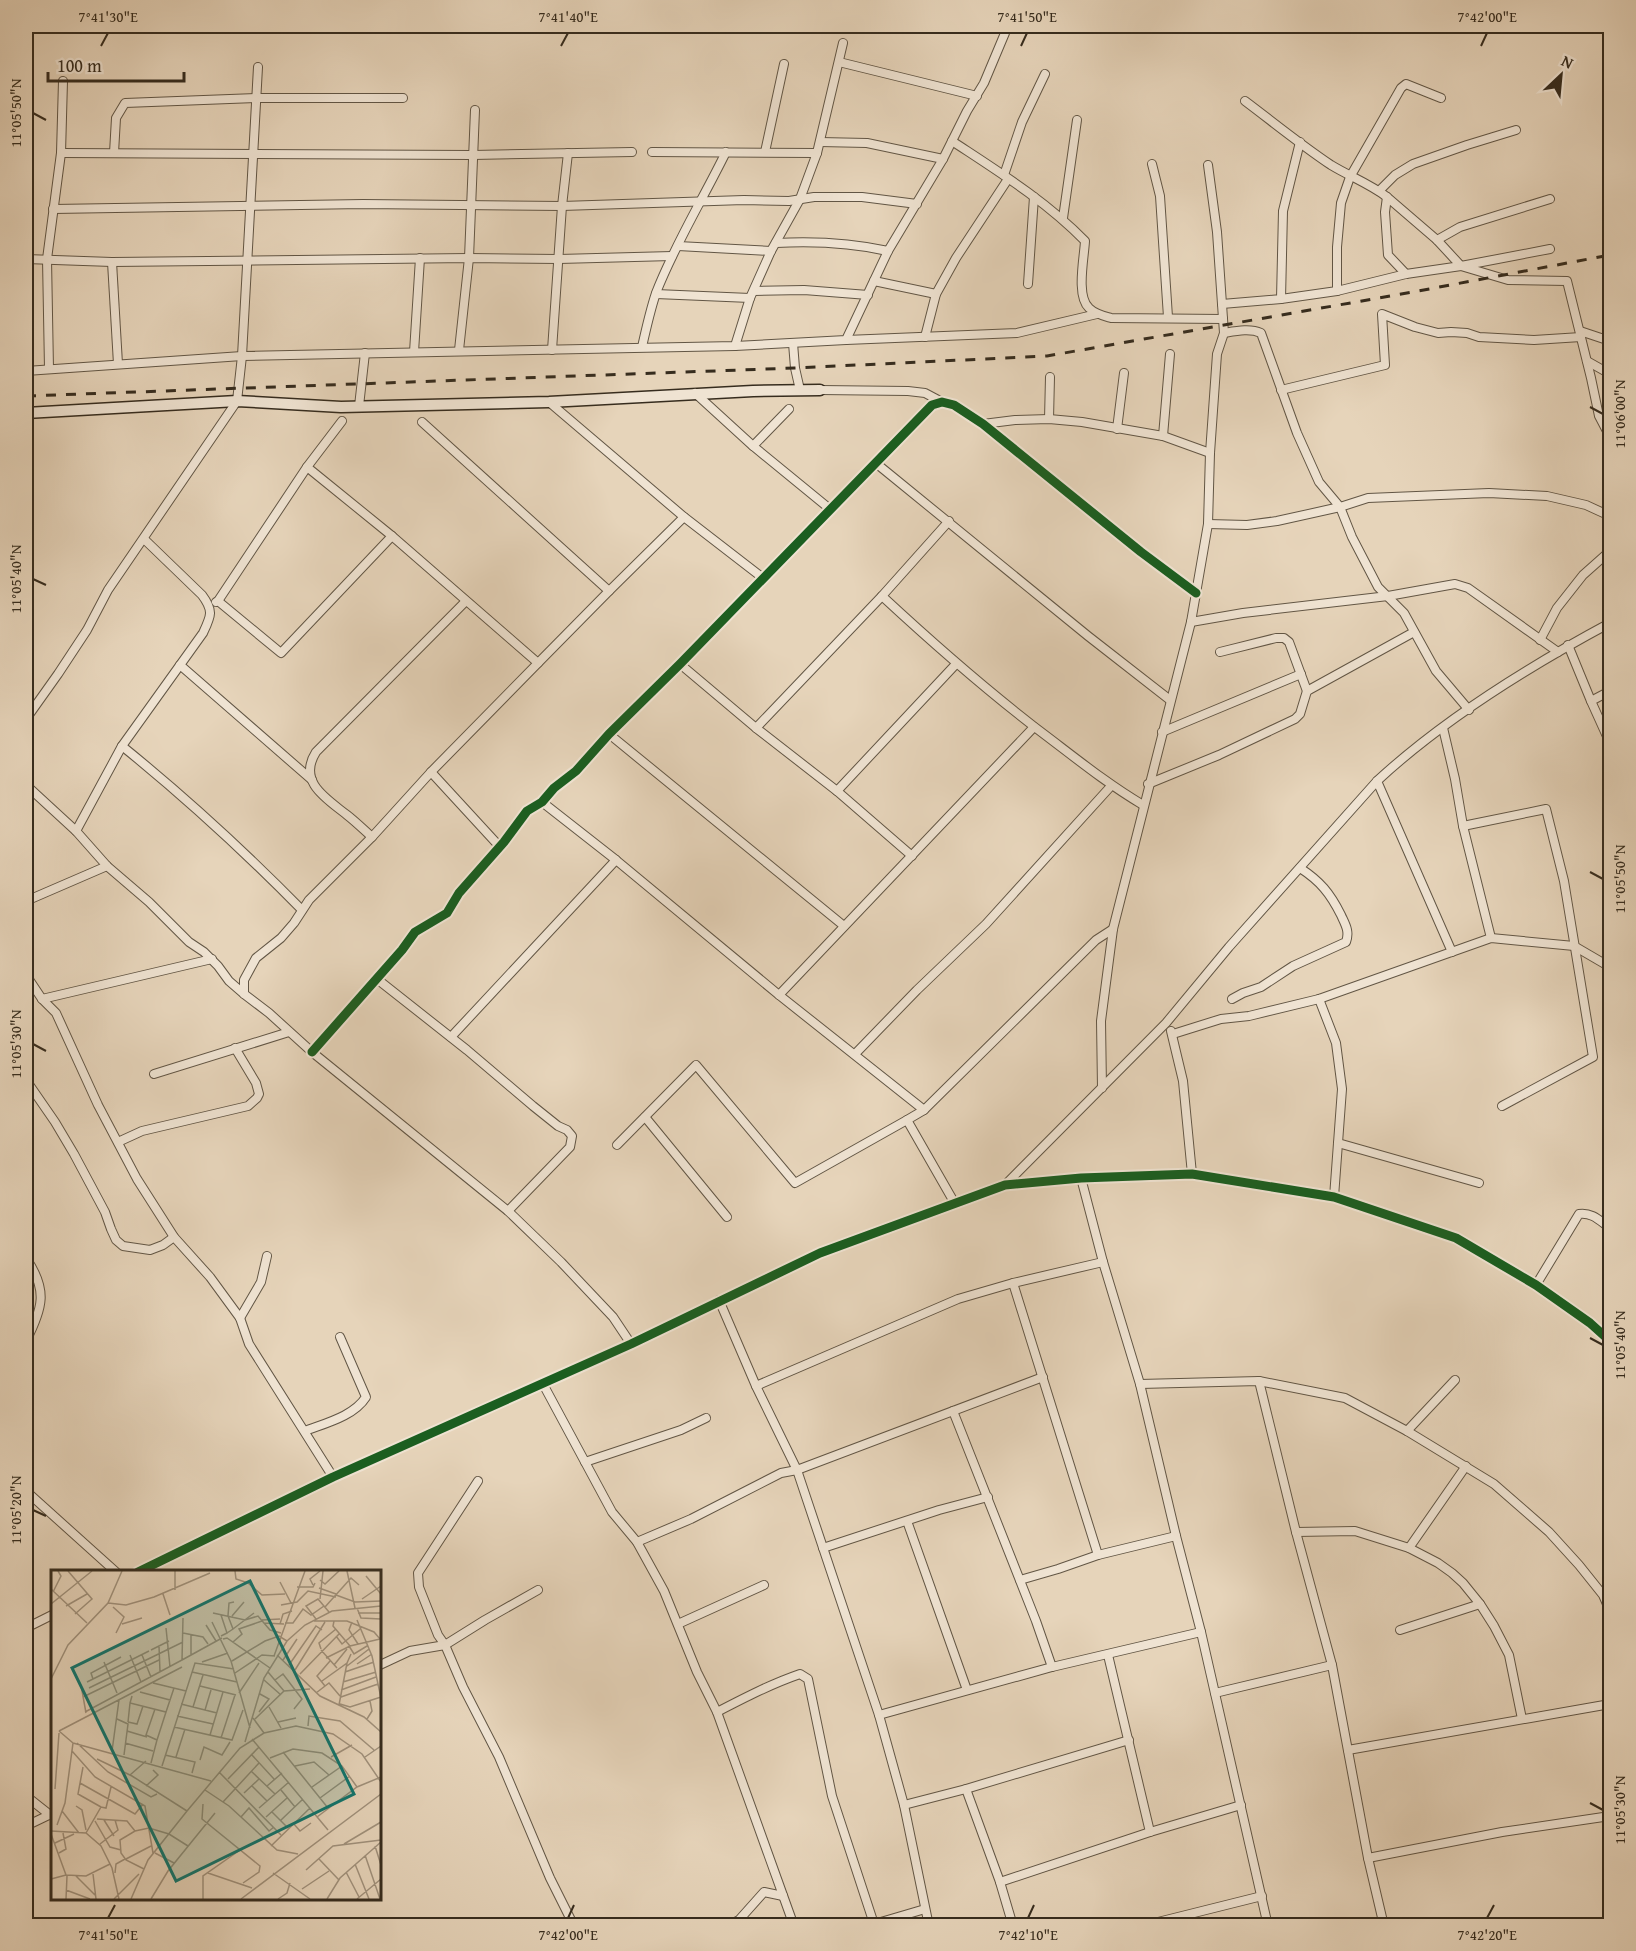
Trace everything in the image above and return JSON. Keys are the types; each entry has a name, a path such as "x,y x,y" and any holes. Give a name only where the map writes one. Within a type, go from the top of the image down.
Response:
{"main road":[{"path":"26,412 237,400 341,407 549,402 695,393 820,390"}],"street":[{"path":"846,340 888,251 943,159 967,111 984,84 1005,33"},
{"path":"735,346 752,295 771,251 800,199 818,153 843,43"},
{"path":"839,62 977,96"},
{"path":"765,152 784,64"},
{"path":"26,719 87,630 108,590 237,400 242,356 258,67"},
{"path":"925,337 936,294 1006,177 1022,122 1045,74"},
{"path":"49,369 47,259 60,153 63,81"},
{"path":"1336,291 1341,203 1350,177 1401,88 1406,84 1441,99"},
{"path":"114,153 116,118 125,103 256,98 403,98"},
{"path":"1245,101 1350,177 1387,197 1437,240 1461,266 1508,280 1567,282 1599,416 1611,437"},
{"path":"459,350 469,258 475,110"},
{"path":"1063,219 1077,120"},
{"path":"1379,191 1395,175 1413,164 1516,130"},
{"path":"952,141 1063,219 1085,242 1083,298 1088,308 1097,314 1112,318 1224,319"},
{"path":"820,142 867,143 943,159"},
{"path":"1281,299 1283,211 1300,142"},
{"path":"60,153 253,152 473,155 632,152"},
{"path":"652,152 818,153"},
{"path":"642,347 656,294 672,256 726,152"},
{"path":"552,350 568,153"},
{"path":"1152,164 1160,196 1168,317"},
{"path":"1102,1088 1101,1021 1113,929 1191,622 1208,524 1217,354 1224,333 1224,319 1217,232 1208,165"},
{"path":"53,209 363,204 562,206 800,199 814,196 862,197 917,204"},
{"path":"1028,284 1034,197"},
{"path":"1387,197 1384,212 1388,255 1406,274"},
{"path":"1437,240 1460,226 1550,199"},
{"path":"776,243 846,244 888,251"},
{"path":"678,246 771,251"},
{"path":"1222,304 1336,291 1406,274 1550,249"},
{"path":"26,259 112,262 672,256"},
{"path":"414,352 420,258"},
{"path":"112,262 118,364"},
{"path":"874,281 936,294"},
{"path":"656,294 752,295 804,290 868,295"},
{"path":"26,371 242,356 735,346 1017,333 1097,314"},
{"path":"1281,390 1385,365 1382,314 1438,333 1467,333 1479,337 1534,340 1581,334 1611,341"},
{"path":"1224,333 1247,330 1261,333 1297,433 1319,482 1340,507 1352,537 1378,587 1404,613 1436,671 1468,710"},
{"path":"793,343 800,390"},
{"path":"359,406 365,353"},
{"path":"1163,435 1170,354"},
{"path":"1587,361 1611,374"},
{"path":"1117,429 1124,373"},
{"path":"1049,419 1050,376"},
{"path":"820,390 908,391 925,393 942,402 954,405 983,424 1141,552 1196,593"},
{"path":"695,393 753,446 830,508"},
{"path":"549,402 684,517 763,578"},
{"path":"312,1052 402,950 415,932 447,913 459,893 500,847 527,811 542,802 554,788 576,771 609,734 681,664 932,405 942,402"},
{"path":"753,446 789,409"},
{"path":"983,424 1049,419 1082,422 1163,435 1210,453"},
{"path":"209,605 218,601 307,467 342,421"},
{"path":"422,422 609,591"},
{"path":"877,464 1170,700"},
{"path":"307,467 392,536 537,663"},
{"path":"1208,524 1247,525 1267,522 1340,507 1368,498 1489,493 1546,496 1586,505 1611,516"},
{"path":"244,994 244,980 256,958 281,938 309,900 537,663 684,517"},
{"path":"756,728 882,596 949,521"},
{"path":"218,601 281,653 392,536"},
{"path":"76,831 122,746 203,633 211,614 209,605 202,595 144,539"},
{"path":"1540,640 1557,608 1582,575 1611,551"},
{"path":"1191,622 1244,613 1388,596 1455,584 1468,588 1558,652"},
{"path":"882,596 956,663 1034,727 1111,786 1143,805"},
{"path":"372,837 319,793 309,768 316,752 466,601"},
{"path":"1005,1185 1166,1023 1377,782 1468,710 1568,645 1611,623"},
{"path":"1307,692 1414,632"},
{"path":"1148,784 1219,755 1295,720 1300,714 1307,692 1289,642 1284,638 1220,652"},
{"path":"1568,645 1611,743"},
{"path":"837,791 956,663"},
{"path":"681,664 756,728 837,791 912,856"},
{"path":"180,665 312,780"},
{"path":"1162,732 1300,674"},
{"path":"1591,701 1611,691"},
{"path":"779,995 1034,727"},
{"path":"1443,728 1463,826 1491,938"},
{"path":"609,734 844,926"},
{"path":"122,746 207,819 302,910"},
{"path":"431,772 500,847"},
{"path":"1377,782 1452,952"},
{"path":"26,785 76,831 107,866 149,902 189,942 213,959 229,981 312,1052 508,1211 613,1317 631,1344"},
{"path":"855,1054 986,924 1111,786"},
{"path":"542,802 924,1110"},
{"path":"1463,826 1546,809 1564,881 1593,1057 1502,1106"},
{"path":"451,1037 616,860"},
{"path":"26,901 107,866"},
{"path":"1232,999 1261,987 1293,966 1347,942 1348,929 1332,897 1312,876 1300,868"},
{"path":"617,1145 696,1065 795,1183 924,1110 1096,940 1113,929"},
{"path":"1173,1034 1221,1019 1249,1016 1319,999 1491,938 1574,946 1611,967"},
{"path":"42,999 213,959"},
{"path":"26,975 42,999 56,1012 77,1062 137,1179 174,1237 210,1277 240,1318 249,1344 333,1477"},
{"path":"377,979 572,1136 570,1147 508,1211"},
{"path":"1319,999 1336,1043 1342,1089 1334,1197"},
{"path":"1166,1023 1173,1034 1183,1081 1192,1174"},
{"path":"154,1074 289,1032"},
{"path":"118,1142 142,1131 253,1103 259,1094 236,1048"},
{"path":"26,1080 74,1154 105,1212 111,1229 123,1246 150,1250 174,1237"},
{"path":"645,1117 727,1218"},
{"path":"907,1119 954,1203"},
{"path":"1338,1143 1479,1183"},
{"path":"142,1570 333,1477 631,1344 820,1252 1005,1185 1081,1178 1192,1174 1334,1197 1456,1238 1536,1285 1590,1323 1611,1341"},
{"path":"1081,1178 1103,1263 1140,1384 1201,1632 1268,1926"},
{"path":"1536,1285 1578,1214 1593,1215 1611,1228"},
{"path":"240,1318 261,1282 267,1256"},
{"path":"756,1386 958,1299 1013,1283 1103,1263"},
{"path":"26,1341 37,1319 42,1301 40,1283 27,1264"},
{"path":"1013,1283 1098,1555"},
{"path":"719,1300 756,1386 797,1470 879,1715 904,1805 930,1926"},
{"path":"305,1431 360,1406 366,1397 340,1337"},
{"path":"637,1542 691,1519 781,1473 797,1470 1043,1377"},
{"path":"1407,1431 1455,1380"},
{"path":"1140,1384 1259,1381 1345,1398 1407,1431 1494,1484 1549,1532 1607,1595 1611,1611"},
{"path":"1259,1381 1332,1665 1383,1926"},
{"path":"543,1384 612,1512 637,1542 664,1591 697,1672 717,1712 794,1926"},
{"path":"953,1411 1052,1667"},
{"path":"585,1461 681,1430 706,1418"},
{"path":"1409,1548 1466,1466"},
{"path":"478,1481 418,1573 419,1587 438,1635 446,1645 495,1749 550,1878 574,1926"},
{"path":"26,1491 114,1570"},
{"path":"823,1548 988,1497"},
{"path":"907,1521 967,1690"},
{"path":"1296,1532 1355,1531 1409,1548 1452,1573 1480,1604 1509,1654 1522,1719"},
{"path":"1020,1580 1098,1555 1176,1536"},
{"path":"678,1624 764,1585"},
{"path":"381,1665 410,1651 446,1645 538,1590"},
{"path":"1400,1630 1480,1604"},
{"path":"26,1628 51,1616"},
{"path":"879,1715 1052,1667 1201,1632"},
{"path":"1108,1654 1150,1832"},
{"path":"1215,1693 1332,1665"},
{"path":"717,1712 789,1677 800,1674 808,1679 832,1796 874,1924 925,1909"},
{"path":"1348,1750 1611,1704"},
{"path":"904,1805 966,1789 1128,1740"},
{"path":"966,1789 1000,1882 1013,1926"},
{"path":"26,1796 51,1814 26,1826"},
{"path":"1000,1882 1150,1832 1241,1805"},
{"path":"1368,1858 1502,1832 1611,1816"},
{"path":"728,1926 739,1920 764,1892 783,1896"},
{"path":"1142,1926 1171,1922 1262,1896"}],"railway":[{"path":"26,396 795,368 1047,356 1610,255"}],"cycle path":[{"path":"312,1052 402,950 415,932 447,913 459,893 504,842 527,811 542,802 554,788 576,771 609,734 932,405 942,402 954,405 983,424 1141,552 1196,593"},
{"path":"142,1570 333,1477 631,1344 820,1253 1005,1185 1081,1178 1192,1174 1334,1197 1456,1238 1536,1285 1590,1323 1610,1341"}]}
